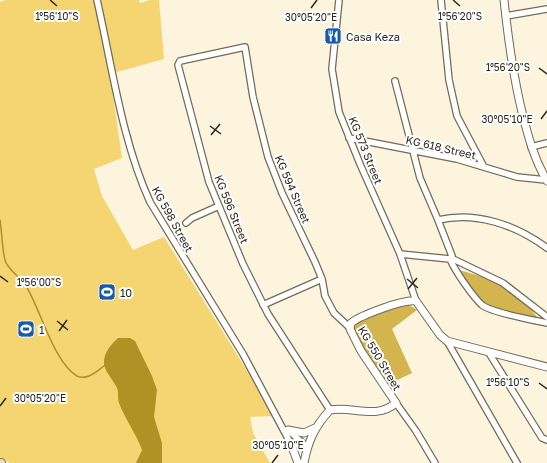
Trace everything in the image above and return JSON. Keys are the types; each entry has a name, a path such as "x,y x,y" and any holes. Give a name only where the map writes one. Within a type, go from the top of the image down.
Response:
{"street":[{"name":"KG 598 Street","path":"97,0 131,152 139,178 150,202 243,354 286,428 291,444"},
{"name":"KG 573 Street","path":"339,0 332,69 340,112 349,138 400,254 416,301"},
{"path":"441,0 449,80 457,116 484,167"},
{"path":"504,0 515,81 531,147 546,180"},
{"path":"506,16 547,9"},
{"name":"KG 596 Street","path":"245,47 180,61 179,63 198,142 218,206 243,264 282,338 330,410"},
{"name":"KG 594 Street","path":"245,47 253,97 268,157 322,279 324,296 329,306 349,326"},
{"path":"395,81 420,178 438,220 451,259 460,276 482,305 514,316 547,323"},
{"name":"KG 618 Street","path":"349,138 457,159 527,179 546,180"},
{"path":"531,147 547,143"},
{"path":"186,223 197,215 218,206"},
{"path":"438,220 462,216 482,219 508,226 530,236 547,248"},
{"path":"400,254 451,259 503,283 547,317"},
{"path":"263,304 322,279"},
{"name":"KG 550 Street","path":"330,410 338,408 380,411 387,410 396,403 361,350 349,326 354,320 403,301 416,301"},
{"path":"416,301 440,335 447,341 518,463"},
{"path":"447,341 547,367"},
{"path":"490,353 542,438 547,440"},
{"path":"396,403 416,431 435,463"},
{"path":"306,461 306,446 316,428 330,410"},
{"name":"KG 598 Street","path":"286,428 306,446"},
{"path":"286,428 304,433 316,428"},
{"path":"298,463 291,444 306,446"}],"shaded area":[{"path":"5,0 139,0 140,3 149,0 159,0 164,59 110,74 122,158 94,169 102,196 133,250 164,237 275,416 250,417 253,433 270,463 9,463 0,457 0,2"},
{"path":"457,270 475,274 501,286 517,296 541,321 481,305"},
{"path":"403,301 417,310 392,329 412,373 387,385 384,380 376,377 348,329 351,321"},
{"path":"118,338 130,338 135,341 157,390 154,417 162,443 162,463 136,463 142,450 119,403 117,388 104,366 104,360 108,350"}],"waterway":[{"path":"0,220 3,251 6,263 26,286 61,360 77,376 81,377 92,375 104,366"}],"place":[{"name":"Casa Keza","path":"333,36"},
{"name":"10","path":"107,292"},
{"name":"1","path":"26,329"}]}
